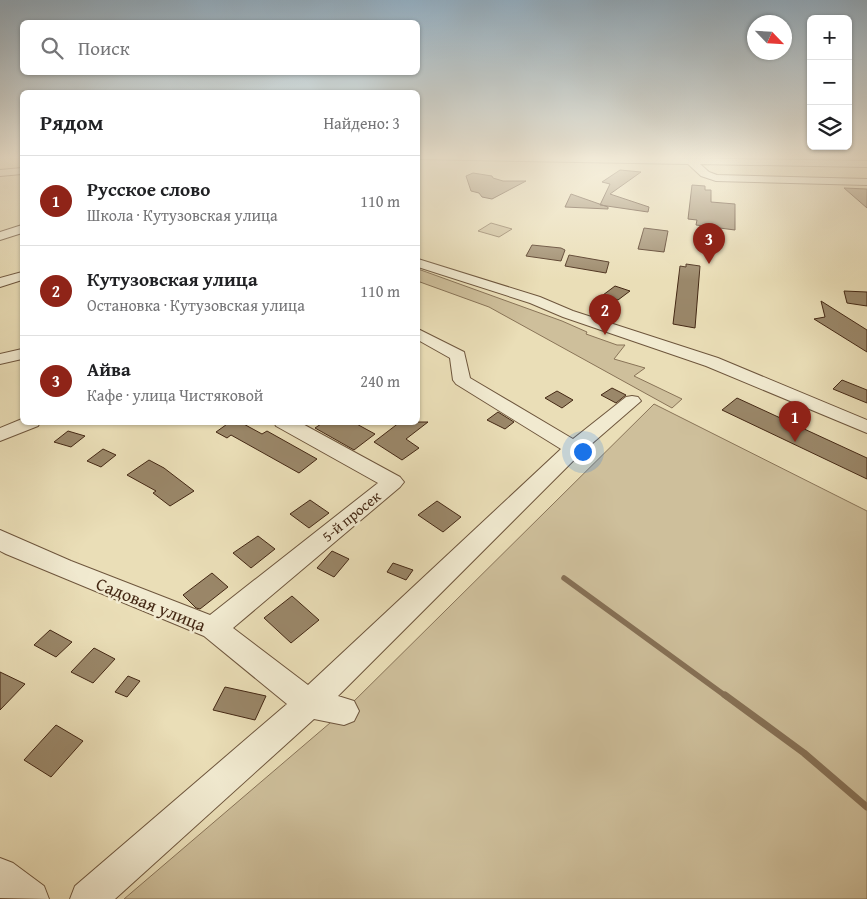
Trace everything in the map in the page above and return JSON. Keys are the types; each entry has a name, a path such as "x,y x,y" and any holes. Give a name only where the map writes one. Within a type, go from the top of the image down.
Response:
{"street":[{"path":"0,228 20,223"},
{"path":"0,236 20,231"},
{"path":"420,264 535,300 568,314 712,362 867,427"},
{"path":"0,283 20,277"},
{"path":"420,335 458,356 462,380 574,448"},
{"path":"0,359 20,354"},
{"path":"88,899 309,704 574,448 632,401"},
{"path":"0,434 23,425"},
{"name":"5-й просек","path":"213,628 393,482 288,425"},
{"name":"Садовая улица","path":"0,539 14,548 213,628 309,704 344,711"},
{"path":"0,876 31,899"}],"shaded area":[{"path":"491,223 512,229 499,237 478,231"},
{"path":"420,270 562,321 587,332 586,334 617,345 625,345 614,359 645,368 634,376 682,399 672,408 489,307 420,282"},
{"path":"654,404 867,511 867,899 124,899 344,711"}],"building":[{"path":"569,198 582,198 608,207 608,209 565,207"},
{"path":"603,198 622,198 649,207 648,212 600,205"},
{"path":"690,198 711,198 711,202 735,204 735,230 696,225 697,220 688,219"},
{"path":"855,198 867,198 867,208"},
{"path":"644,228 668,231 664,252 638,249"},
{"path":"532,245 565,250 561,261 526,256"},
{"path":"569,255 609,262 606,273 565,266"},
{"path":"686,264 700,266 695,328 673,324 680,266 686,267"},
{"path":"615,286 630,291 618,300 603,295"},
{"path":"844,291 867,292 867,306 847,303"},
{"path":"821,301 867,330 867,352 814,319 825,317"},
{"path":"842,380 867,390 867,403 833,389"},
{"path":"612,388 626,395 616,403 601,395"},
{"path":"557,391 573,400 562,408 545,398"},
{"path":"737,398 867,458 867,479 722,410"},
{"path":"498,412 514,422 505,429 487,420"},
{"path":"420,422 428,422 406,439 419,448 402,460 374,442 396,425 420,425"},
{"path":"226,425 246,425 262,434 267,431 317,459 299,473 231,435 227,438 216,432"},
{"path":"320,425 358,425 375,434 354,450 315,428"},
{"path":"68,431 85,436 71,447 54,442"},
{"path":"103,449 116,455 101,467 87,461"},
{"path":"149,460 164,468 194,491 170,506 153,493 156,491 127,475"},
{"path":"310,500 329,513 309,528 290,514"},
{"path":"437,501 461,517 443,532 418,515"},
{"path":"258,536 275,549 251,568 233,553"},
{"path":"332,551 349,559 334,577 317,568"},
{"path":"393,563 413,570 406,580 387,572"},
{"path":"212,573 228,587 200,609 196,608 183,595"},
{"path":"292,596 319,620 291,643 264,618"},
{"path":"50,630 72,642 56,657 34,645"},
{"path":"94,648 115,659 93,683 71,672"},
{"path":"0,672 25,684 0,710"},
{"path":"128,676 140,681 127,697 115,692"},
{"path":"225,687 266,696 255,720 213,710"},
{"path":"56,725 83,741 51,777 24,760"}],"waterway":[{"path":"564,578 727,697"},
{"path":"725,695 804,753 867,807"}],"place":[{"name":"Айва","path":"709,264"},
{"name":"Кутузовская улица","path":"605,335"},
{"name":"Русское слово","path":"795,442"}]}
